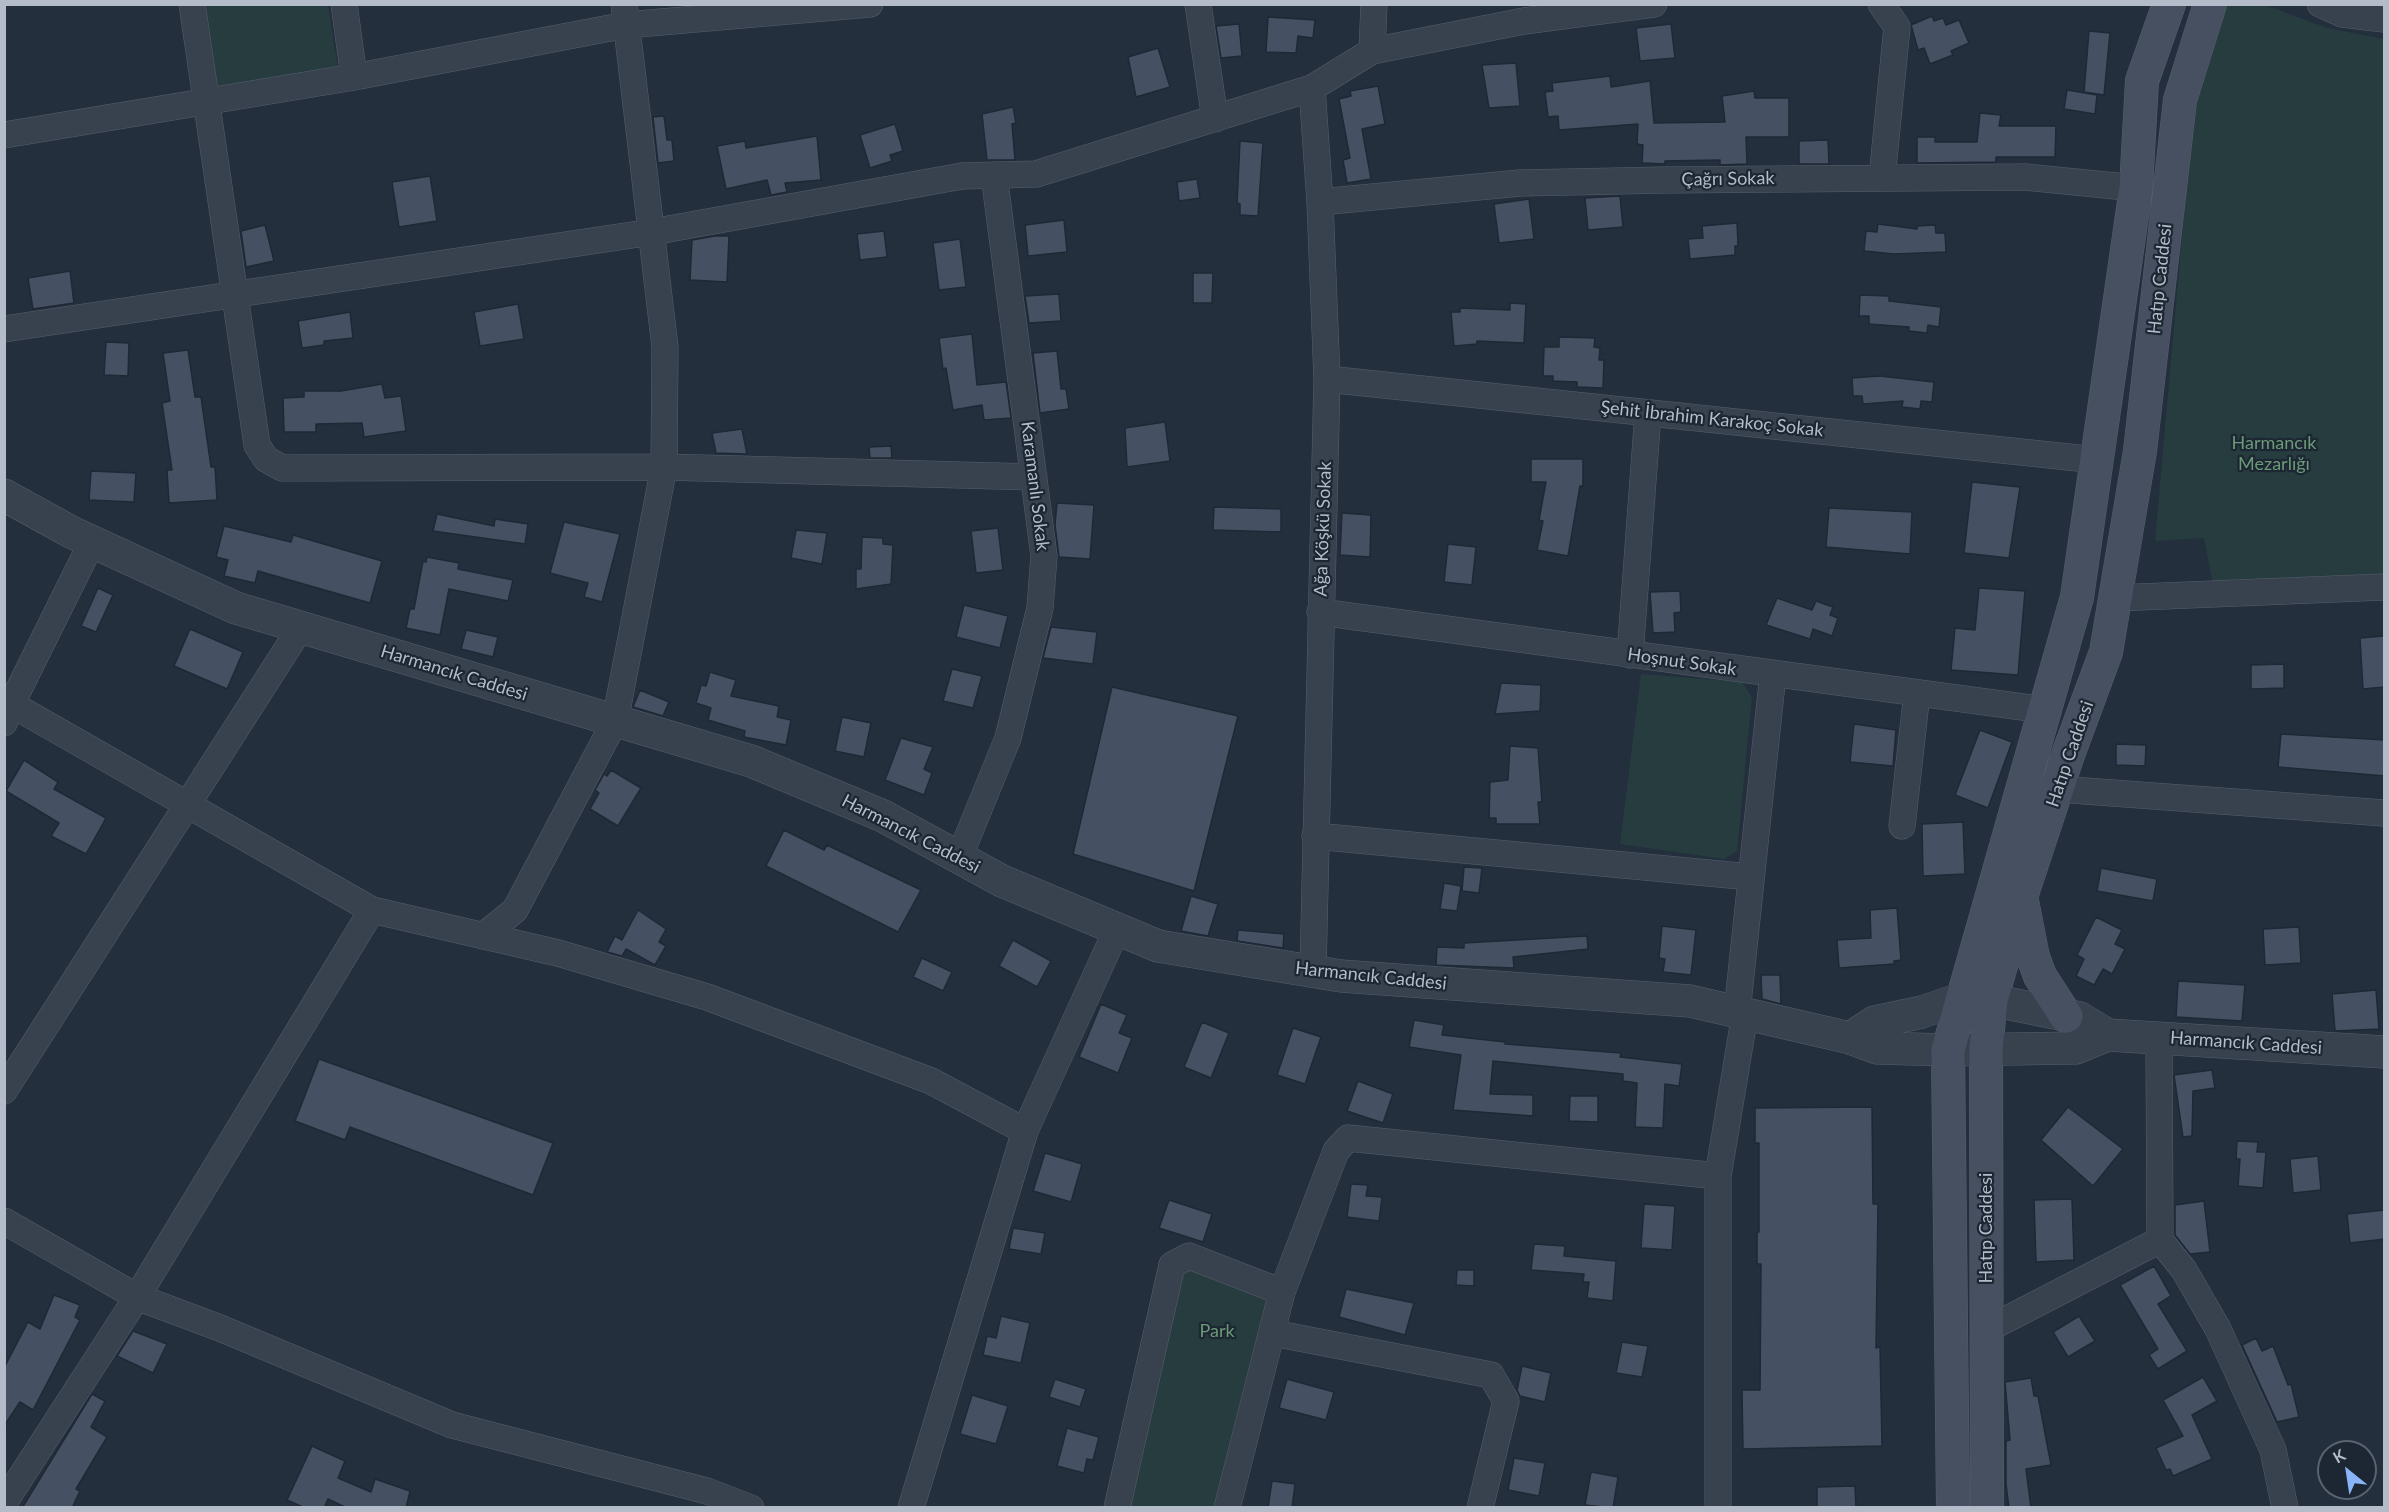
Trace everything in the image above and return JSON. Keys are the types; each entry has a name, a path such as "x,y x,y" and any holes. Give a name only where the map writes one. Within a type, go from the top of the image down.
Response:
{"main road":[{"name":"Hatıp Caddesi","path":"1987,1508 1986,1048 1977,999 2045,710 2077,597 2136,188 2142,81 2169,4"},
{"name":"Hatıp Caddesi","path":"1953,1508 1948,1050 1977,999 2021,897 2106,652 2140,451 2180,100 2210,4"},
{"path":"2021,897 2033,957 2040,976 2066,1016"}],"street":[{"path":"192,4 257,445 266,459 282,468 664,467 1034,477"},
{"path":"344,4 354,77"},
{"path":"4,135 354,77 625,15 870,4"},
{"path":"1198,4 1215,118"},
{"path":"1371,51 1374,4"},
{"path":"4,329 652,232 962,176 1036,174 1312,88 1371,51 1524,13 1654,4"},
{"path":"1881,4 1897,27 1882,178"},
{"path":"2320,4 2342,14 2385,19"},
{"path":"483,936 515,910 615,721 664,467 665,347 625,15"},
{"name":"Ağa Köşkü Sokak","path":"1312,88 1320,202 1327,379 1313,971"},
{"name":"Karamanlı Sokak","path":"959,858 1008,738 1040,608 1044,556 994,176"},
{"name":"Çağrı Sokak","path":"1320,202 1520,183 2025,177 2136,188"},
{"name":"Şehit İbrahim Karakoç Sokak","path":"1327,379 2097,459"},
{"path":"1630,655 1648,413"},
{"name":"Harmancık Caddesi","path":"4,495 92,542 236,608 751,761 883,816 1002,881 1158,946 1341,976 1690,1000 1850,1038 1877,1048 1948,1050 2076,1048 2108,1035 2385,1052"},
{"path":"92,542 7,709 372,910 558,953 707,997 932,1081 1025,1131"},
{"path":"2115,598 2385,587"},
{"name":"Hoşnut Sokak","path":"1320,612 2045,710"},
{"path":"8,1077 301,627"},
{"path":"1718,1508 1718,1176 1741,1013 1751,877 1773,674"},
{"path":"1902,826 1917,693"},
{"path":"2058,789 2385,813"},
{"path":"1315,836 1751,877"},
{"path":"4,1503 137,1298 372,910"},
{"path":"911,1508 1025,1131 1117,929"},
{"path":"1850,1038 1875,1022 1977,999 2080,1018 2108,1035"},
{"path":"2158,1038 2160,1240 2184,1270 2218,1329 2273,1450 2285,1508"},
{"path":"1227,1508 1282,1292 1336,1151 1348,1138 1718,1176"},
{"path":"4,1221 137,1298 220,1328 452,1425 707,1491 751,1508"},
{"path":"1986,1330 2160,1240"},
{"path":"1117,1508 1172,1265 1190,1256 1282,1292"},
{"path":"1273,1333 1491,1376 1506,1401 1487,1506"}],"green space":[{"path":"201,5 328,5 338,68 213,89"},
{"name":"Harmancık Mezarlığı","path":"2221,5 2265,5 2327,28 2384,39 2384,577 2213,585 2204,538 2155,541 2195,90"},
{"path":"1641,674 1742,682 1752,697 1737,851 1724,859 1620,844"},
{"name":"Park","path":"1190,1267 1265,1292 1270,1310 1217,1507 1126,1508 1182,1277"}],"building":[{"path":"1932,16 1934,21 1943,18 1946,25 1959,20 1969,43 1951,51 1953,55 1930,64 1924,48 1918,50 1911,25"},
{"path":"1268,17 1315,20 1313,38 1298,36 1296,53 1266,52"},
{"path":"1239,24 1242,56 1221,58 1216,26"},
{"path":"1671,24 1675,58 1640,61 1636,28"},
{"path":"2089,31 2110,33 2104,95 2084,92"},
{"path":"1158,48 1170,87 1136,97 1128,57"},
{"path":"1516,63 1520,106 1489,108 1482,65"},
{"path":"1610,76 1611,87 1650,81 1654,123 1725,122 1722,96 1754,91 1755,98 1789,98 1789,137 1746,137 1747,164 1720,165 1720,160 1665,161 1665,164 1642,163 1643,145 1637,144 1638,124 1559,130 1558,116 1548,117 1545,92 1553,91 1552,83"},
{"path":"1378,86 1385,124 1362,129 1371,179 1347,183 1343,160 1350,158 1339,99 1351,96 1350,91"},
{"path":"2067,90 2097,95 2095,114 2064,109"},
{"path":"1013,107 1016,123 1012,124 1015,160 987,160 982,114"},
{"path":"1980,113 2001,115 1999,126 2056,126 2055,157 1996,157 1996,162 1917,163 1917,137 1935,137 1935,142 1977,142"},
{"path":"664,116 667,140 672,140 674,161 658,163 653,117"},
{"path":"895,124 903,151 890,155 892,161 870,168 860,135"},
{"path":"817,136 821,180 785,183 787,192 771,195 767,180 726,189 717,146 745,141 746,148"},
{"path":"1828,140 1829,164 1799,164 1799,141"},
{"path":"1240,141 1263,143 1258,216 1240,215 1240,204 1237,203"},
{"path":"430,176 437,221 399,227 392,182"},
{"path":"1197,179 1200,198 1179,201 1177,182"},
{"path":"1620,196 1623,227 1588,230 1585,198"},
{"path":"1529,199 1534,239 1499,243 1494,204"},
{"path":"1064,220 1067,252 1028,256 1025,225"},
{"path":"1737,223 1738,246 1735,246 1735,255 1690,259 1688,239 1703,238 1702,226"},
{"path":"1878,224 1917,229 1917,226 1935,225 1936,233 1945,233 1946,252 1894,254 1864,251 1866,231 1877,232"},
{"path":"265,225 274,261 246,267 241,231"},
{"path":"884,231 887,257 860,260 857,234"},
{"path":"729,236 727,282 690,280 692,240"},
{"path":"960,239 966,287 939,290 933,243"},
{"path":"70,271 74,303 33,309 28,278"},
{"path":"1193,273 1213,273 1212,303 1193,303"},
{"path":"1059,294 1061,321 1029,323 1025,296"},
{"path":"1860,295 1889,296 1889,301 1941,307 1939,327 1928,325 1927,333 1909,331 1909,327 1869,324 1869,316 1859,316"},
{"path":"1510,303 1526,304 1524,343 1477,341 1477,344 1454,346 1451,312 1460,312 1460,308 1510,310"},
{"path":"518,304 524,339 480,346 474,312"},
{"path":"350,312 353,338 324,341 324,345 302,348 298,321"},
{"path":"972,334 977,385 1006,382 1011,418 984,420 982,405 953,410 946,368 943,369 939,338"},
{"path":"1559,337 1595,338 1594,347 1600,348 1599,360 1604,360 1603,388 1577,387 1577,382 1553,381 1553,376 1543,376 1544,347 1559,347"},
{"path":"106,342 129,343 128,376 104,375"},
{"path":"188,350 195,397 201,397 211,467 215,467 217,500 169,503 167,470 172,470 162,403 170,401 163,353"},
{"path":"1057,351 1061,389 1066,389 1069,409 1040,413 1033,353"},
{"path":"1880,376 1934,382 1932,402 1921,401 1920,409 1902,407 1903,401 1863,404 1862,396 1853,396 1852,378"},
{"path":"382,384 385,398 401,396 406,431 364,437 362,423 316,424 316,432 284,432 283,398 304,397 304,391 341,391"},
{"path":"1165,422 1170,461 1127,467 1125,428"},
{"path":"742,429 747,454 716,453 712,433"},
{"path":"891,446 892,458 870,458 869,447"},
{"path":"1531,459 1583,459 1583,486 1580,486 1568,556 1537,550 1543,521 1539,520 1546,482 1531,482"},
{"path":"91,471 136,473 134,502 89,500"},
{"path":"1972,482 2020,487 2009,558 1964,553"},
{"path":"1057,503 1094,505 1090,559 1059,557 1055,525"},
{"path":"1214,507 1281,509 1281,532 1213,530"},
{"path":"1829,508 1912,512 1910,554 1826,547"},
{"path":"1342,513 1371,515 1370,557 1340,555"},
{"path":"437,514 494,526 495,519 528,524 525,544 433,531"},
{"path":"564,522 620,534 602,602 584,597 588,583 550,573"},
{"path":"224,526 291,542 293,535 382,561 370,603 258,571 255,583 224,576 228,560 216,557"},
{"path":"998,528 1003,570 976,573 971,531"},
{"path":"796,530 827,533 822,564 791,558"},
{"path":"862,537 883,538 883,544 893,545 891,584 856,589 856,569 861,569"},
{"path":"1448,544 1476,547 1472,585 1444,582"},
{"path":"427,557 459,563 458,569 513,580 508,601 449,589 440,635 406,628 410,609 414,609 423,561 426,562"},
{"path":"98,588 113,595 96,632 81,626"},
{"path":"1979,588 2025,591 2018,675 1951,670 1955,628 1975,630"},
{"path":"1680,591 1681,612 1674,613 1675,632 1653,633 1650,592"},
{"path":"1777,598 1812,610 1816,601 1833,607 1830,615 1838,618 1832,636 1813,629 1810,639 1766,625"},
{"path":"964,605 1008,616 1000,648 956,637"},
{"path":"1051,627 1097,632 1093,664 1043,658"},
{"path":"190,629 243,652 227,689 174,666"},
{"path":"466,630 498,637 493,657 461,649"},
{"path":"2384,636 2385,687 2363,689 2360,638"},
{"path":"2284,664 2284,688 2251,689 2251,665"},
{"path":"952,669 982,676 973,708 943,701"},
{"path":"710,672 736,680 731,696 779,706 777,717 791,720 786,745 744,737 745,731 708,720 711,708 696,703 701,685 706,686"},
{"path":"1501,683 1541,685 1540,711 1495,714"},
{"path":"1112,687 1238,716 1194,891 1073,854"},
{"path":"640,690 669,702 663,716 633,707"},
{"path":"842,717 871,723 864,757 835,751"},
{"path":"1854,724 1896,730 1893,766 1850,762"},
{"path":"1980,730 2012,742 1988,808 1955,795"},
{"path":"2281,734 2385,740 2385,776 2278,767"},
{"path":"901,738 933,747 924,769 932,773 924,795 885,780"},
{"path":"2116,744 2146,745 2145,766 2116,765"},
{"path":"1510,746 1538,748 1542,802 1538,802 1540,824 1496,824 1496,818 1489,818 1490,782 1508,780"},
{"path":"24,760 58,782 54,789 106,818 86,854 51,836 59,823 6,791"},
{"path":"611,770 641,788 618,826 590,809 599,793 595,790 604,774 607,776"},
{"path":"1963,822 1965,874 1923,876 1922,824"},
{"path":"784,830 824,850 827,845 921,890 898,932 766,866"},
{"path":"1464,867 1482,868 1479,893 1462,891"},
{"path":"2101,868 2157,879 2153,901 2097,891"},
{"path":"1444,883 1461,886 1457,911 1440,909"},
{"path":"1191,896 1218,904 1208,936 1181,931"},
{"path":"1897,908 1901,960 1894,961 1894,964 1839,968 1837,940 1871,938 1870,910"},
{"path":"638,910 666,929 659,942 666,946 655,965 626,949 622,956 607,952 615,936 622,940"},
{"path":"2096,917 2122,930 2115,944 2125,949 2112,974 2103,969 2094,985 2076,976 2084,959 2077,955"},
{"path":"1662,926 1696,930 1691,975 1663,972 1665,959 1659,958"},
{"path":"2299,927 2301,963 2265,965 2263,929"},
{"path":"1238,930 1284,934 1283,948 1237,941"},
{"path":"1587,936 1588,949 1513,957 1514,968 1436,965 1437,947 1464,948 1464,943"},
{"path":"1013,940 1051,961 1037,987 999,966"},
{"path":"922,958 952,972 943,991 913,977"},
{"path":"1761,975 1780,975 1781,1004 1762,999"},
{"path":"2178,981 2245,985 2242,1021 2176,1017"},
{"path":"2376,990 2379,1029 2335,1031 2332,994"},
{"path":"1101,1004 1127,1015 1119,1033 1132,1038 1118,1073 1079,1057"},
{"path":"1414,1020 1444,1025 1442,1035 1505,1042 1505,1044 1621,1053 1620,1057 1682,1064 1679,1086 1665,1084 1663,1128 1635,1127 1637,1083 1623,1081 1623,1074 1493,1061 1490,1094 1533,1095 1533,1116 1453,1110 1461,1055 1409,1047"},
{"path":"1202,1022 1229,1033 1211,1078 1184,1067"},
{"path":"1293,1028 1321,1037 1305,1084 1277,1075"},
{"path":"319,1059 553,1143 533,1195 350,1127 345,1140 295,1121"},
{"path":"2212,1070 2215,1088 2193,1091 2192,1136 2183,1137 2174,1075"},
{"path":"1358,1081 1393,1094 1383,1123 1347,1111"},
{"path":"1570,1096 1598,1096 1598,1122 1569,1121"},
{"path":"1872,1107 1873,1204 1878,1204 1876,1348 1880,1347 1882,1446 1743,1449 1742,1390 1760,1390 1761,1264 1757,1264 1759,1143 1755,1143 1755,1108"},
{"path":"2068,1107 2123,1149 2093,1186 2041,1140"},
{"path":"2237,1141 2258,1142 2257,1152 2266,1152 2263,1188 2238,1186 2240,1159 2236,1159"},
{"path":"1045,1153 1082,1164 1071,1202 1033,1191"},
{"path":"2318,1156 2321,1190 2293,1193 2290,1159"},
{"path":"1351,1184 1368,1185 1366,1196 1382,1197 1379,1221 1347,1217"},
{"path":"2072,1199 2074,1260 2036,1262 2034,1200"},
{"path":"1169,1200 1212,1214 1203,1242 1159,1228"},
{"path":"2204,1201 2210,1252 2190,1254 2175,1235 2175,1205"},
{"path":"1644,1204 1675,1206 1672,1250 1641,1248"},
{"path":"2385,1210 2385,1239 2350,1243 2347,1214"},
{"path":"1013,1228 1045,1233 1041,1254 1009,1249"},
{"path":"1534,1244 1565,1246 1564,1256 1616,1261 1613,1301 1587,1298 1589,1282 1583,1282 1584,1274 1531,1270"},
{"path":"2154,1266 2171,1296 2158,1304 2187,1351 2158,1369 2149,1355 2158,1349 2120,1285"},
{"path":"1457,1270 1474,1270 1474,1286 1456,1285"},
{"path":"1346,1289 1414,1303 1405,1335 1339,1317"},
{"path":"54,1295 80,1305 75,1317 80,1320 33,1410 20,1402 4,1426 4,1368 28,1322 40,1329"},
{"path":"1001,1316 1030,1323 1021,1363 983,1355 987,1336 996,1338"},
{"path":"2079,1316 2095,1341 2068,1357 2053,1332"},
{"path":"133,1331 167,1344 153,1373 117,1356"},
{"path":"2256,1338 2262,1351 2273,1346 2288,1385 2291,1384 2299,1417 2277,1422 2242,1345"},
{"path":"1622,1342 1648,1346 1642,1377 1616,1373"},
{"path":"1522,1366 1551,1373 1545,1402 1520,1396 1517,1390"},
{"path":"2203,1377 2217,1401 2192,1415 2212,1459 2173,1476 2170,1469 2166,1470 2156,1448 2183,1436 2163,1400"},
{"path":"2031,1378 2034,1396 2038,1396 2051,1465 2026,1469 2031,1508 2009,1508 2006,1484 2006,1441 2010,1440 2005,1382"},
{"path":"1055,1379 1086,1389 1080,1407 1049,1397"},
{"path":"1287,1379 1334,1392 1326,1420 1279,1408"},
{"path":"92,1394 105,1401 91,1427 107,1437 76,1489 80,1491 72,1508 22,1508"},
{"path":"972,1395 1008,1406 996,1444 960,1434"},
{"path":"1067,1428 1099,1437 1093,1460 1087,1459 1084,1473 1057,1466"},
{"path":"312,1446 345,1461 338,1478 371,1492 375,1479 410,1491 406,1508 347,1508 328,1499 324,1508 305,1508 287,1500"},
{"path":"1514,1458 1545,1463 1539,1496 1508,1490"},
{"path":"1591,1472 1618,1477 1613,1508 1585,1505"},
{"path":"1272,1481 1295,1484 1292,1508 1268,1508"},
{"path":"1855,1486 1856,1508 1817,1508 1817,1487"}]}
